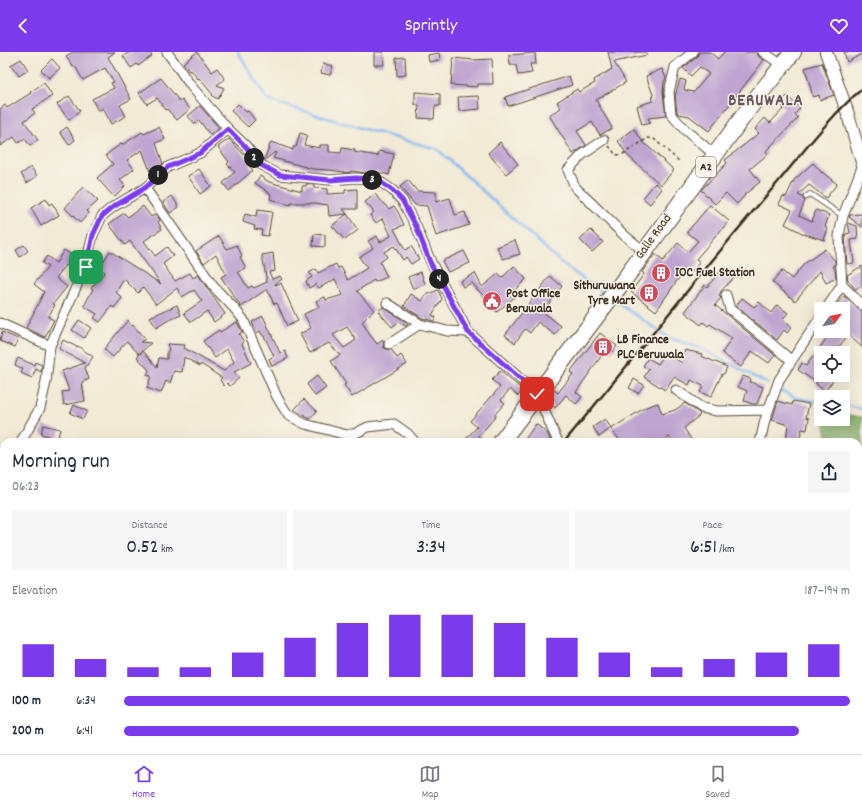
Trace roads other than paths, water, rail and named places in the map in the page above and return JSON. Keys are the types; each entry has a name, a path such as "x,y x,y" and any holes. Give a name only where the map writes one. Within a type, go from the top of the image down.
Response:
{"highway":[{"name":"Galle Road","path":"504,438 621,284 758,96 793,52"}],"street":[{"path":"167,52 191,86 261,165 280,175 330,180 356,178 370,179 382,183 392,190 402,200 413,219 430,262 468,332 537,394 556,438"},
{"path":"693,52 675,67 669,92 671,114 685,130 714,155"},
{"path":"763,52 782,66"},
{"path":"826,52 858,131 862,162"},
{"path":"23,438 40,408 46,382 50,346 86,267 93,235 102,216 113,207 145,188 168,167 200,153 228,129"},
{"path":"604,140 582,155 568,170 575,187 624,235 644,251"},
{"path":"831,302 842,286 839,236 843,216 862,167"},
{"path":"145,188 213,286 243,318 277,398 288,415 305,424 347,435 356,433 368,427 394,424 412,438"},
{"path":"842,286 862,305"},
{"path":"726,295 730,309 791,360"},
{"path":"387,303 420,324 447,331 468,332"},
{"path":"0,323 50,346"},
{"path":"389,344 420,324"},
{"path":"761,438 778,380 814,326"},
{"path":"676,390 702,408 717,411 768,410"}],"lane":[{"path":"806,197 810,194 843,216"}],"waterway":[{"path":"238,52 267,100 437,149 565,266 605,294"},
{"path":"614,300 669,338 700,348 768,384"},
{"path":"779,390 797,398 814,401"},
{"path":"850,406 862,409"}],"railway":[{"path":"567,438 720,251 816,137 838,112 862,89"}],"place":[{"name":"IOC Fuel Station","path":"661,273"},
{"name":"Sithuruwana Tyre Mart","path":"649,293"},
{"name":"Post Office Beruwala","path":"492,301"},
{"name":"LB Finance PLC Beruwala","path":"603,347"}],"district":[{"name":"BERUWALA","path":"766,102"}]}
